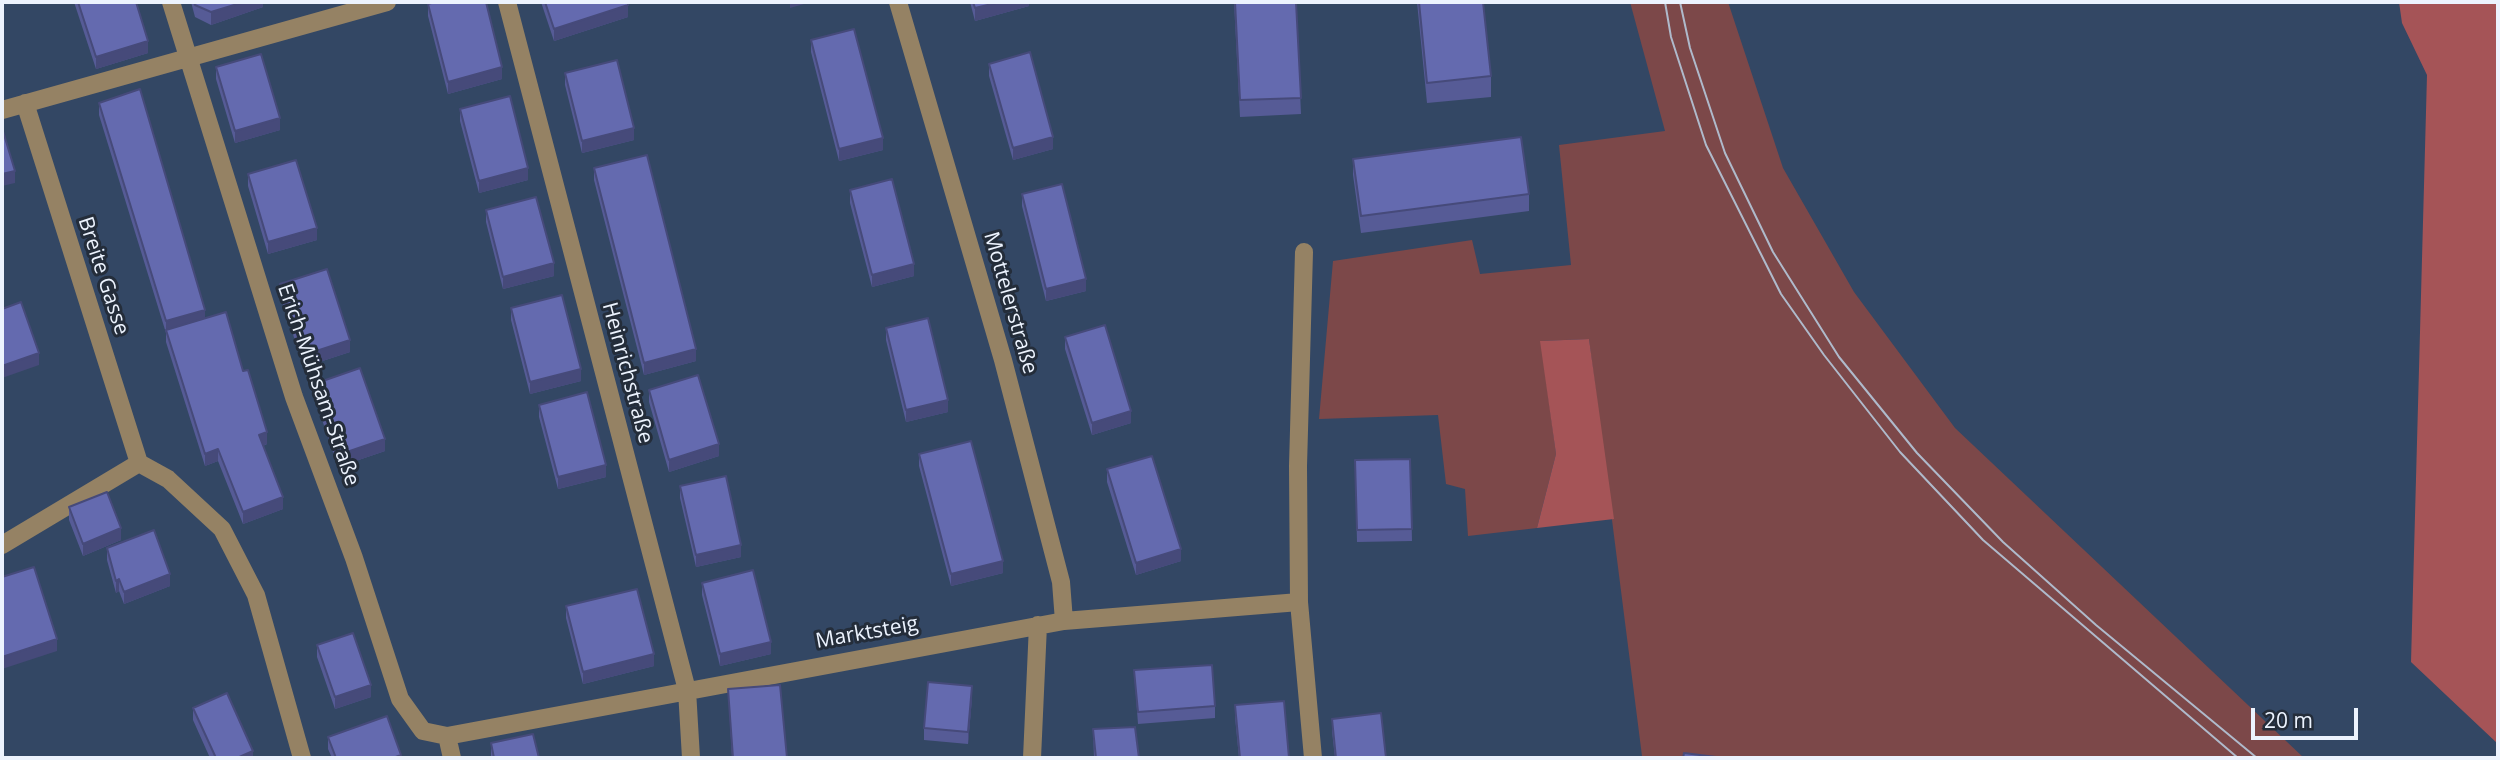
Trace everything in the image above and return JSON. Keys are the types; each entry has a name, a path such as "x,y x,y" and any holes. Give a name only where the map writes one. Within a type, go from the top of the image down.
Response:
{"street":[{"name":"Erich-Mühsam-Straße","path":"171,2 295,397 354,558 400,699 424,731 447,736"},
{"path":"2,110 387,2"},
{"name":"Heinrichstraße","path":"507,2 687,690 691,758"},
{"name":"Mottelerstraße","path":"898,2 1003,359 1061,582 1064,621"},
{"name":"Breite Gasse","path":"25,103 139,463"},
{"path":"1304,252 1298,466 1299,602 1313,758"},
{"path":"2,545 139,463 168,479 222,529 256,595 302,758"},
{"name":"Marktsteig","path":"447,736 1038,625 1299,602"},
{"path":"1032,758 1038,625"},
{"path":"447,736 452,758"}],"shaded area":[{"path":"1630,2 1728,2 1783,168 1854,292 1955,428 2304,758 1642,756 1589,339 1541,341 1556,454 1537,528 1468,536 1465,489 1446,484 1438,415 1319,419 1333,261 1472,240 1480,274 1571,265 1559,145 1665,131"},
{"path":"2399,2 2498,2 2498,744 2411,662 2427,75 2402,23"},
{"path":"1589,339 1614,519 1537,528 1556,454 1540,341"}],"building":[{"path":"78,2 136,2 148,41 96,57"},
{"path":"194,2 244,2 211,12"},
{"path":"486,2 502,67 448,82 428,4"},
{"path":"545,2 627,2 628,5 554,29"},
{"path":"973,2 1000,2 975,8"},
{"path":"1235,2 1296,2 1301,98 1240,100"},
{"path":"1419,2 1483,2 1491,76 1427,83"},
{"path":"854,29 883,138 839,149 811,40"},
{"path":"1030,52 1053,137 1013,148 989,64"},
{"path":"261,54 280,118 235,131 216,67"},
{"path":"617,60 634,128 582,141 565,73"},
{"path":"140,89 205,310 166,321 99,103"},
{"path":"510,96 528,168 479,181 460,109"},
{"path":"2,128 15,171 2,174"},
{"path":"1521,137 1529,194 1361,216 1353,159"},
{"path":"647,155 696,349 644,363 594,168"},
{"path":"296,160 317,228 268,242 248,174"},
{"path":"892,179 914,264 872,275 850,190"},
{"path":"1062,184 1086,279 1046,289 1022,194"},
{"path":"536,197 554,263 503,277 486,210"},
{"path":"327,269 350,340 304,355 280,284"},
{"path":"562,295 581,369 530,382 511,308"},
{"path":"21,302 39,353 2,366 2,309"},
{"path":"226,312 243,371 248,370 267,432 259,435 283,497 243,512 218,449 205,454 166,330"},
{"path":"928,318 948,400 906,410 886,328"},
{"path":"1105,325 1131,411 1092,423 1065,337"},
{"path":"360,368 385,439 338,455 314,384"},
{"path":"698,375 719,444 669,460 649,390"},
{"path":"587,392 606,465 558,477 539,405"},
{"path":"971,441 1003,561 951,574 919,454"},
{"path":"1152,456 1181,549 1136,563 1107,469"},
{"path":"1410,459 1412,529 1357,530 1355,460"},
{"path":"726,476 741,545 696,555 680,486"},
{"path":"107,492 121,528 83,544 69,507"},
{"path":"154,530 170,574 124,592 119,579 116,581 107,548"},
{"path":"34,567 57,639 2,657 2,577"},
{"path":"753,570 771,642 720,654 702,583"},
{"path":"637,589 654,654 583,672 566,606"},
{"path":"353,633 371,685 335,697 317,645"},
{"path":"1212,665 1215,706 1138,712 1134,670"},
{"path":"928,682 972,686 968,732 924,728"},
{"path":"780,685 787,758 733,758 728,689"},
{"path":"227,693 253,751 237,758 216,758 193,708"},
{"path":"1284,701 1289,758 1240,758 1235,705"},
{"path":"1381,713 1386,758 1336,758 1332,719"},
{"path":"387,716 401,755 393,758 336,758 328,737"},
{"path":"1135,727 1139,758 1096,758 1093,729"},
{"path":"533,734 539,758 494,758 491,743"},
{"path":"1684,753 1724,758 1683,758"}],"tram line":[{"path":"1665,2 1671,37 1706,145 1781,294 1824,355 1900,452 1983,540 2238,758"},
{"path":"1680,2 1690,48 1725,153 1773,252 1839,357 1917,453 2003,542 2096,625 2257,758"}]}
